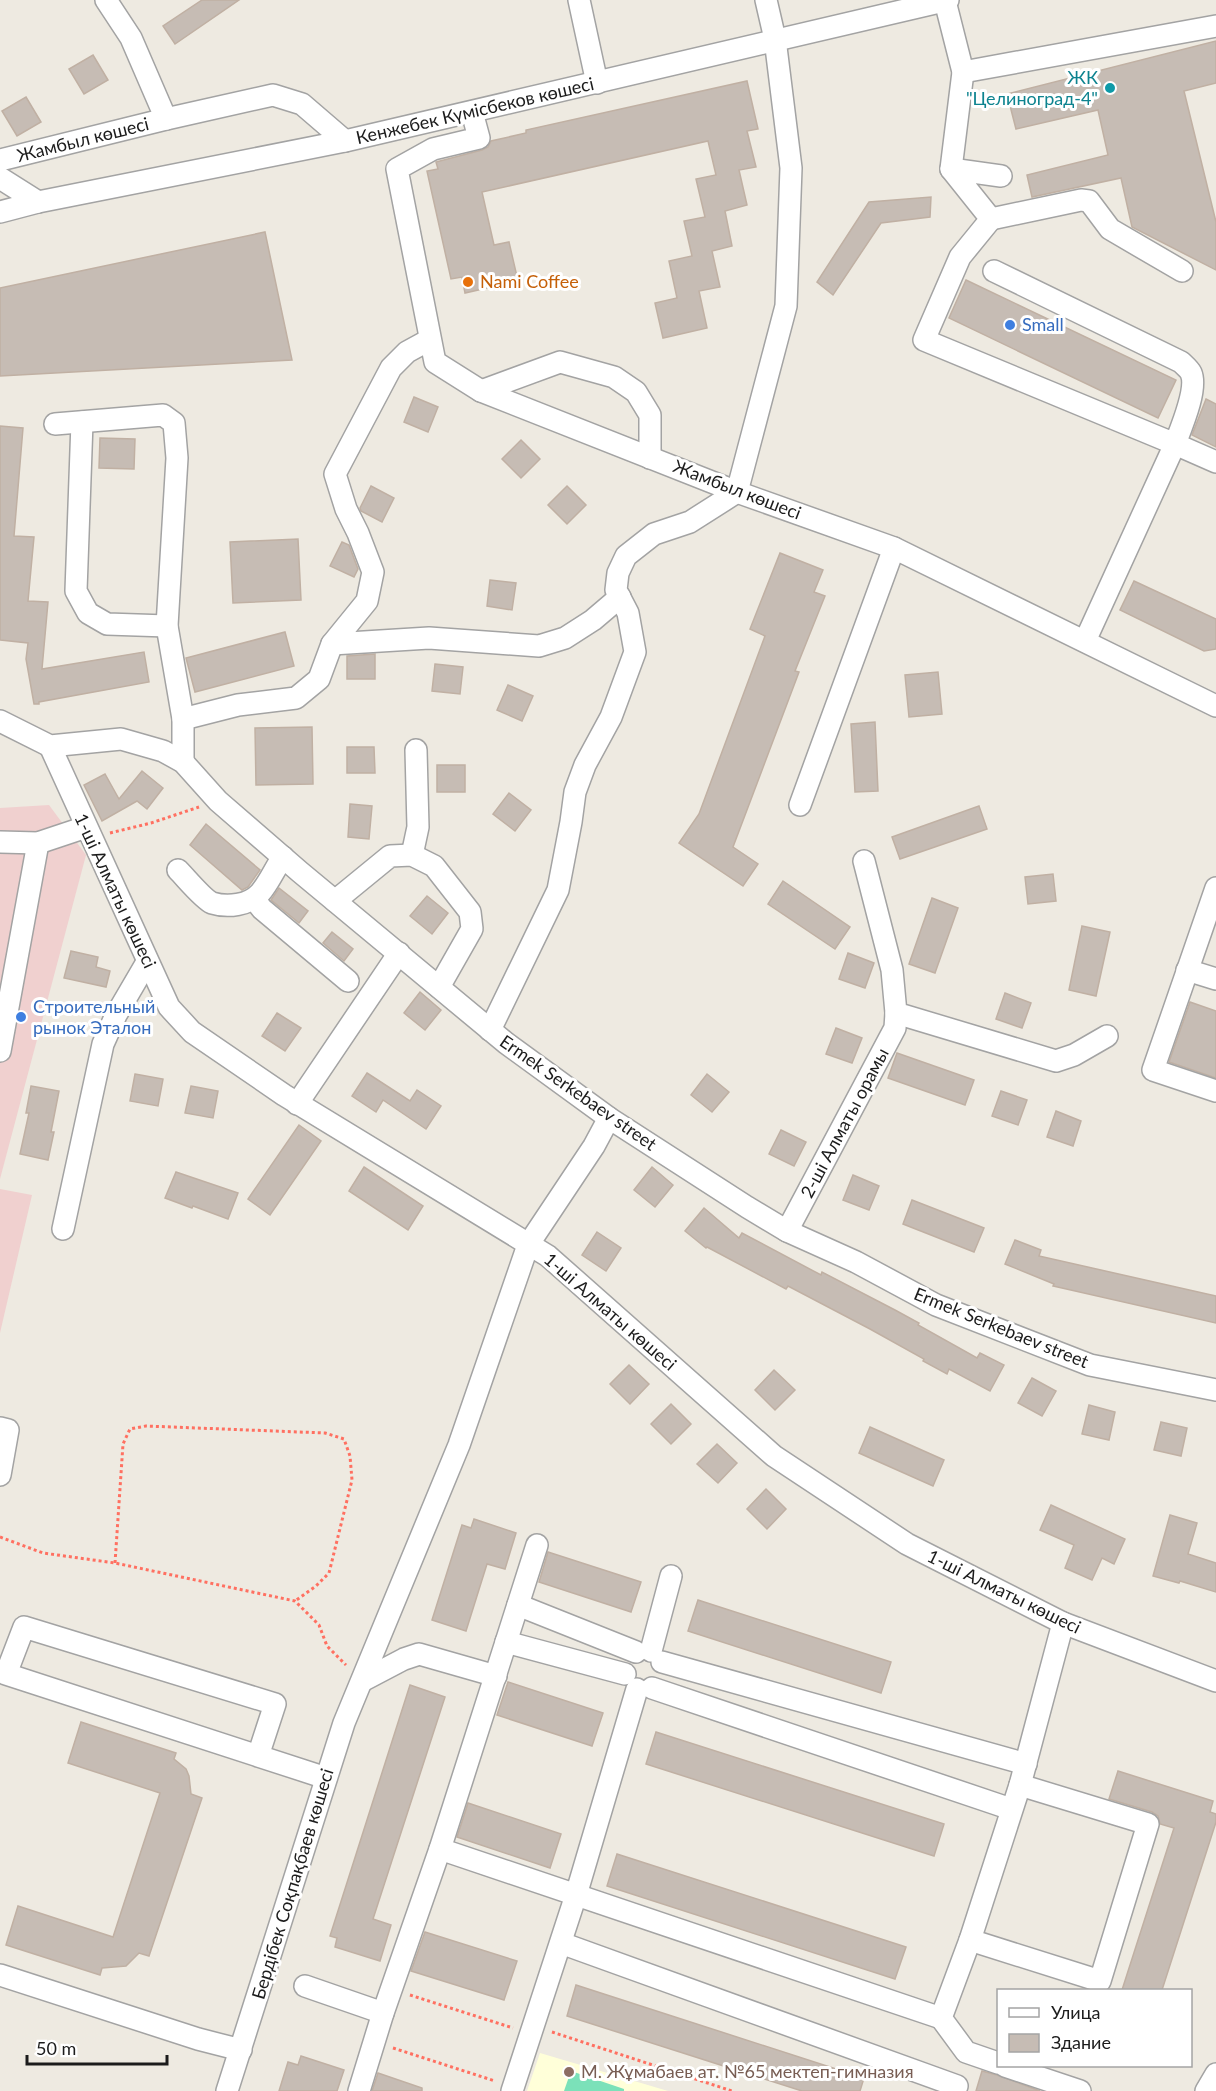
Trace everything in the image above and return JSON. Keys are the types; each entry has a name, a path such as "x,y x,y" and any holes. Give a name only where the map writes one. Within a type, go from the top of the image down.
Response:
{"street":[{"name":"Жамбыл көшесі","path":"106,0 131,38 166,119"},
{"path":"579,0 597,83"},
{"path":"490,1030 558,890 575,792 585,765 611,717 635,652 628,613 616,590 618,573 626,556 654,534 690,522 737,492 786,306 791,168 775,39 766,0"},
{"path":"946,0 963,72 951,168 991,219"},
{"name":"Кенжебек Күмісбеков көшесі","path":"0,212 38,202 345,141 946,0"},
{"path":"963,72 1216,26"},
{"name":"Жамбыл көшесі","path":"0,160 273,95 302,104 345,141"},
{"name":"Жамбыл көшесі","path":"472,112 479,138 433,149 397,169 435,362 481,391 737,492 894,548 1216,706"},
{"path":"951,168 1001,176"},
{"path":"0,178 38,202"},
{"path":"1182,271 1110,229 1089,201 1082,200 991,219 960,257 924,340 1216,462"},
{"path":"994,271 1181,362 1191,373 1192,383 1188,405 1175,444 1085,641"},
{"path":"183,719 238,705 296,698 319,679 332,644 367,601 373,572 346,509 335,474 391,368 407,352 429,340"},
{"path":"481,391 560,362 614,377 636,392 650,415 650,458"},
{"path":"55,424 164,415 174,423 177,458 167,626 183,719 183,762"},
{"path":"82,422 76,591 88,613 107,624 167,626"},
{"path":"800,805 894,548"},
{"path":"332,644 429,638 538,646 565,638 620,597"},
{"path":"0,721 50,746"},
{"name":"Ermek Serkebaev street","path":"50,746 121,739 163,751 183,762 218,801 490,1030 609,1118 787,1231 856,1263 936,1305 1090,1365 1216,1390"},
{"name":"1-ші Алматы көшесі","path":"50,746 147,962 170,1007 192,1032 297,1104 548,1256 774,1456 907,1544 1063,1623 1216,1681"},
{"path":"412,855 418,827 416,750"},
{"path":"0,842 38,843 88,832"},
{"path":"0,1051 7,977 38,843"},
{"path":"335,901 390,856 412,855 434,866 470,912 472,929 439,987"},
{"path":"178,870 211,902 232,905 254,899 263,890 283,857"},
{"name":"2-ші Алматы орамы","path":"787,1231 896,1028 892,970 864,861"},
{"path":"1216,888 1152,1070 1216,1091"},
{"path":"254,899 262,909 348,981"},
{"path":"297,1104 399,953"},
{"path":"63,1229 103,1044 147,962"},
{"path":"1188,970 1216,979"},
{"path":"896,1012 1056,1061 1074,1055 1107,1036"},
{"name":"Бердібек Соқпақбаев көшесі","path":"228,2091 344,1723 364,1680 459,1445 528,1245 594,1146 609,1118"},
{"path":"0,1428 8,1430 0,1475"},
{"path":"359,2091 383,2013 440,1849 537,1545"},
{"path":"649,1655 671,1576"},
{"path":"518,1605 649,1655 1026,1764"},
{"path":"940,2018 970,1940 1020,1785 1063,1623"},
{"path":"258,1756 275,1704 24,1627 2,1680 326,1778"},
{"path":"506,1642 1011,1809"},
{"path":"364,1680 404,1659 419,1654 496,1676"},
{"path":"513,2089 576,1895 638,1684 626,1663 630,1657 649,1655 664,1669 663,1677 658,1683 638,1684"},
{"path":"970,1940 1100,1981 1148,1824 1020,1785"},
{"path":"440,1849 940,2018 966,2052 997,2062"},
{"path":"561,1943 956,2088 966,2052"},
{"path":"0,1975 187,2036 241,2050"},
{"path":"305,1986 383,2013"},
{"path":"1008,2067 1080,2091"},
{"path":"1206,2091 1216,2074"}],"path":[{"path":"88,832 151,823 218,801"},
{"path":"115,1563 123,1444 130,1429 146,1426 326,1433 344,1439 350,1456 352,1480 329,1573 316,1587 295,1601"},
{"path":"0,1537 43,1553 115,1563 295,1601 320,1625 327,1646 364,1680"},
{"path":"392,1989 732,2091"},
{"path":"374,2042 513,2089"}],"shaded area":[{"name":"Строительный рынок Эталон","path":"49,805 86,855 0,1179 0,808"},
{"path":"0,1189 32,1195 0,1333"},
{"name":"М. Жұмабаев ат. №65 мектеп-гимназия","path":"540,2053 668,2091 527,2091"}],"green space":[{"path":"571,2071 624,2089 624,2091 564,2091"}],"building":[{"path":"202,0 239,0 175,44 163,26"},
{"path":"1216,41 1216,83 1184,91 1216,222 1216,270 1132,227 1121,178 1032,197 1027,175 1108,155 1098,110 1016,129 1007,94"},
{"path":"93,55 108,80 84,94 69,69"},
{"path":"747,81 758,129 747,131 756,167 739,170 747,205 725,211 732,246 712,251 720,287 699,291 707,328 663,338 655,303 677,298 669,261 692,256 684,221 705,217 696,179 716,175 708,141 482,192 494,245 509,242 518,281 465,293 462,277 451,279 427,171 438,169 436,162 482,150 488,147 491,141 526,133 526,130"},
{"path":"26,97 41,122 17,136 2,111"},
{"path":"931,197 930,217 881,223 833,295 817,282 869,202"},
{"path":"265,232 292,360 0,376 0,288"},
{"path":"966,280 1176,380 1158,418 949,318"},
{"path":"414,397 438,407 428,432 404,422"},
{"path":"1206,399 1216,404 1216,447 1192,435"},
{"path":"0,426 23,428 14,536 34,537 28,601 48,602 42,669 144,652 149,682 34,704 26,659 28,643 0,640"},
{"path":"100,438 135,439 134,469 99,468"},
{"path":"521,440 540,459 521,478 502,459"},
{"path":"371,486 394,498 382,522 361,511 360,508"},
{"path":"567,486 586,505 567,524 548,505"},
{"path":"298,539 301,600 233,603 230,542"},
{"path":"342,542 349,545 358,569 354,577 330,566"},
{"path":"780,553 823,570 814,592 825,596 795,671 799,672 733,847 758,864 743,886 679,843 699,814 765,636 750,629"},
{"path":"490,580 516,583 512,610 487,606"},
{"path":"1134,581 1216,619 1216,649 1204,651 1120,610"},
{"path":"285,632 294,666 195,692 186,658"},
{"path":"375,654 375,679 347,679 347,656"},
{"path":"435,664 463,667 460,694 432,691"},
{"path":"938,672 942,714 909,717 905,675"},
{"path":"508,685 533,696 522,721 497,710"},
{"path":"875,722 878,791 855,792 851,724"},
{"path":"312,727 313,784 256,785 255,728"},
{"path":"347,747 374,747 375,773 347,773"},
{"path":"437,765 465,765 465,792 437,792"},
{"path":"142,771 163,788 147,809 137,801 102,821 84,785 105,774 119,799"},
{"path":"509,793 531,810 515,831 493,814"},
{"path":"350,804 372,806 369,839 348,837"},
{"path":"979,806 987,829 900,859 892,837"},
{"path":"206,824 260,870 248,887 242,890 190,845"},
{"path":"1053,874 1056,901 1028,904 1025,877"},
{"path":"783,881 850,927 835,949 768,904"},
{"path":"279,888 308,911 299,923 271,900"},
{"path":"427,896 448,913 432,934 410,916"},
{"path":"932,898 958,908 935,973 909,964"},
{"path":"1082,926 1110,932 1096,996 1069,990"},
{"path":"332,932 353,949 344,961 323,943"},
{"path":"71,951 98,957 96,967 110,971 106,987 64,978"},
{"path":"848,953 874,963 865,988 839,979"},
{"path":"420,992 441,1010 425,1030 404,1013"},
{"path":"1005,993 1031,1003 1022,1028 996,1019"},
{"path":"1190,1002 1216,1011 1216,1078 1169,1062"},
{"path":"277,1013 301,1028 285,1051 262,1036"},
{"path":"836,1028 862,1038 852,1063 826,1054"},
{"path":"897,1053 974,1080 965,1105 888,1078"},
{"path":"367,1073 410,1101 417,1090 441,1106 426,1129 383,1100 376,1112 352,1096"},
{"path":"135,1074 163,1079 158,1106 130,1101"},
{"path":"707,1074 729,1092 712,1112 691,1095"},
{"path":"31,1086 59,1091 48,1160 20,1154 29,1113 26,1113"},
{"path":"191,1086 218,1091 213,1118 185,1113"},
{"path":"1001,1091 1027,1100 1018,1125 992,1116"},
{"path":"1056,1111 1081,1121 1073,1146 1047,1137"},
{"path":"299,1125 321,1141 270,1215 248,1199"},
{"path":"781,1130 806,1142 794,1166 769,1154"},
{"path":"364,1167 423,1206 408,1230 349,1191"},
{"path":"652,1167 673,1185 655,1207 634,1190"},
{"path":"176,1172 238,1193 228,1219 165,1198"},
{"path":"853,1175 879,1186 869,1210 843,1200"},
{"path":"912,1200 984,1228 974,1252 903,1224"},
{"path":"704,1208 739,1238 742,1233 821,1275 822,1272 895,1310 977,1358 980,1353 1004,1365 990,1391 949,1369 947,1374 870,1329 788,1286 786,1289 706,1248 685,1231"},
{"path":"597,1232 621,1248 606,1271 582,1255"},
{"path":"1015,1240 1041,1250 1039,1256 1216,1296 1216,1323 1053,1286 1054,1284 1005,1264"},
{"path":"629,1365 649,1384 630,1404 610,1384"},
{"path":"774,1370 795,1390 775,1410 755,1390"},
{"path":"1032,1378 1056,1391 1042,1416 1018,1403"},
{"path":"671,1404 691,1424 671,1444 651,1424"},
{"path":"1089,1405 1115,1412 1109,1440 1082,1434"},
{"path":"1161,1422 1187,1428 1181,1456 1154,1450"},
{"path":"870,1427 944,1460 933,1486 859,1453"},
{"path":"717,1444 737,1463 718,1483 697,1464"},
{"path":"766,1489 786,1509 767,1529 747,1509"},
{"path":"1051,1505 1125,1539 1114,1564 1102,1558 1092,1580 1065,1568 1074,1545 1040,1530"},
{"path":"1170,1515 1197,1523 1188,1554 1216,1563 1216,1592 1180,1581 1179,1583 1153,1576"},
{"path":"474,1519 516,1533 505,1569 487,1564 466,1631 432,1620 462,1525 471,1528"},
{"path":"548,1552 641,1582 631,1612 539,1582"},
{"path":"698,1600 891,1662 881,1693 688,1631"},
{"path":"508,1682 603,1713 592,1746 497,1715"},
{"path":"410,1685 445,1697 373,1919 391,1925 380,1961 335,1947 337,1938 330,1936"},
{"path":"81,1722 176,1753 174,1759 186,1769 189,1776 191,1794 202,1798 149,1956 139,1953 126,1966 102,1968 100,1975 6,1945 18,1906 113,1937 160,1793 68,1763"},
{"path":"656,1732 944,1824 934,1856 646,1764"},
{"path":"1118,1771 1213,1801 1210,1812 1216,1814 1216,1822 1162,1989 1122,1989 1174,1828 1160,1824 1158,1816 1152,1812 1109,1799"},
{"path":"468,1803 561,1834 550,1868 457,1837"},
{"path":"617,1854 906,1947 895,1979 607,1886"},
{"path":"425,1932 517,1961 504,2000 411,1971"},
{"path":"576,1985 864,2078 860,2091 802,2091 567,2016"},
{"path":"301,2056 344,2070 337,2091 279,2091 288,2062 298,2065"},
{"path":"982,2071 997,2075 1040,2091 976,2091"},
{"path":"378,2073 422,2088 422,2091 372,2091"}],"place":[{"name":"ЖК \"Целиноград-4\"","path":"1110,88"},
{"name":"Nami Coffee","path":"468,282"},
{"name":"Small","path":"1010,325"},
{"name":"Строительный рынок Эталон","path":"21,1017"},
{"name":"М. Жұмабаев ат. №65 мектеп-гимназия","path":"569,2072"}]}
